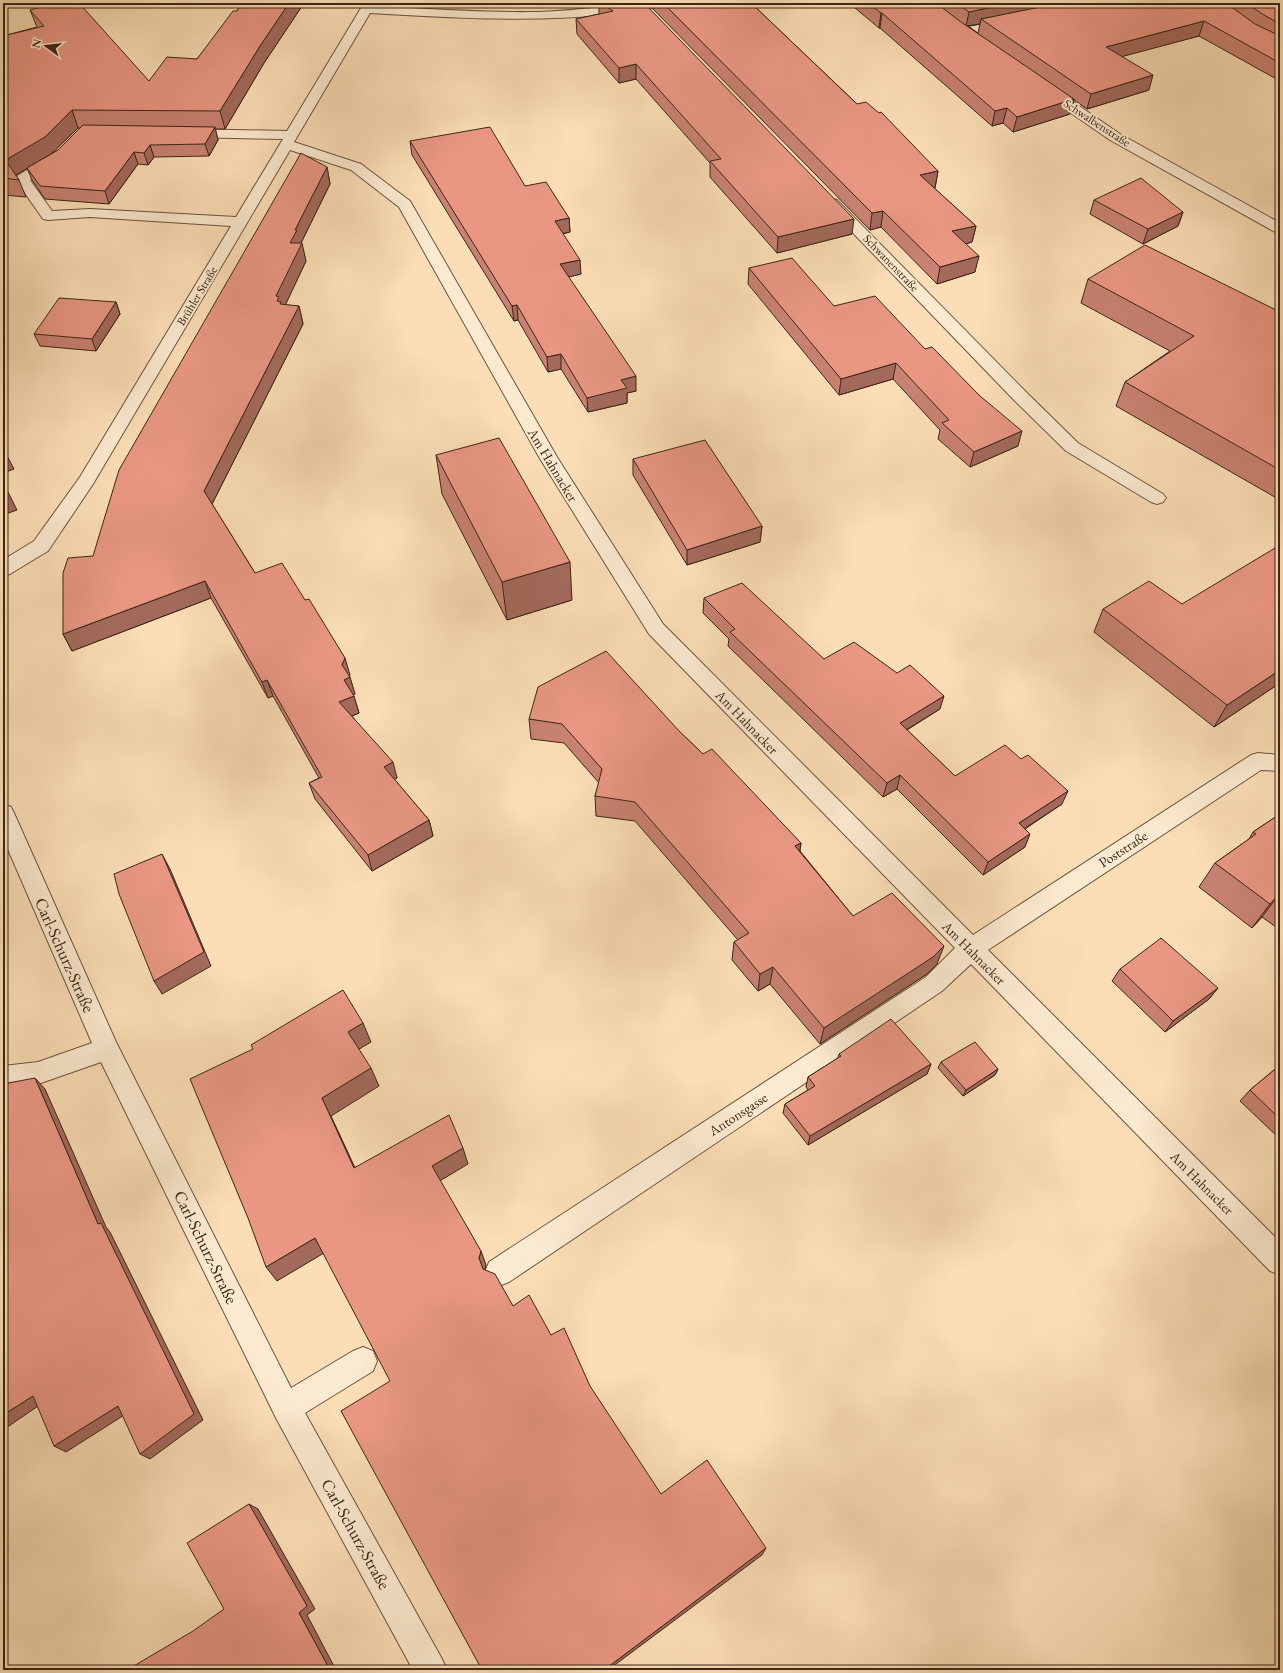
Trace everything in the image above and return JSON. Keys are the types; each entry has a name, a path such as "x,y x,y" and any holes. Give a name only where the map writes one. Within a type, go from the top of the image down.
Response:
{"street":[{"path":"369,6 463,16 554,16 649,5 653,19"},
{"name":"Brühler Straße","path":"3,569 41,546 83,486 369,6"},
{"path":"963,32 1020,20"},
{"path":"951,24 976,41"},
{"name":"Schwalbenstraße","path":"1039,85 1115,137 1280,229"},
{"name":"Am Hahnacker","path":"176,133 289,140 356,166 405,204 548,457 656,629 970,949 1280,1261"},
{"path":"67,148 57,158 22,179 48,216 90,212 241,222"},
{"name":"Schwanenstraße","path":"820,190 1020,396 1072,447 1157,498"},
{"name":"Poststraße","path":"970,949 1258,761 1280,763"},
{"name":"Carl-Schurz-Straße","path":"3,813 107,1049 286,1408 430,1670"},
{"name":"Antonsgasse","path":"499,1272 934,984 970,949"},
{"path":"3,1078 38,1073 107,1049"},
{"path":"286,1408 363,1361"}],"building":[{"path":"56,3 79,3 149,81 167,57 197,59 233,11 237,11 242,3 289,3 260,46 220,111 72,110 45,137 9,158 7,162 19,180 3,178 3,36 44,26 30,10"},
{"path":"601,3 644,3 854,219 778,237 710,161 721,159 636,64 619,68 576,19 613,11"},
{"path":"663,3 751,3 857,104 866,102 879,113 881,112 938,171 920,175 976,226 952,231 979,256 940,267 883,211 872,213"},
{"path":"868,3 936,3 961,22 1074,99 1017,117 1007,108 995,111 882,13"},
{"path":"956,3 1011,3 969,12"},
{"path":"1060,3 1226,3 1255,24 1280,36 1280,63 1204,21 1106,47 1153,75 1091,94 981,19"},
{"path":"1246,3 1280,3 1280,24 1264,15"},
{"path":"83,125 215,127 205,144 150,145 144,153 134,152 105,191 40,186 27,168 58,150"},
{"path":"490,127 525,186 546,182 569,218 555,221 580,260 560,264 636,376 621,380 627,388 587,398 561,354 547,357 517,305 512,306 410,141"},
{"path":"301,153 327,167 295,230 297,230 290,243 302,243 276,296 279,297 277,301 281,302 280,304 299,306 204,491 255,573 282,563 305,600 309,599 345,658 342,665 350,677 344,680 354,696 339,702 393,762 384,767 429,820 368,855 309,783 322,777 267,680 262,682 205,581 63,634 63,573 68,558 93,556 119,470"},
{"path":"1141,178 1183,212 1148,229 1094,200"},
{"path":"1145,245 1280,312 1280,470 1125,382 1194,336 1088,279"},
{"path":"792,258 834,306 875,296 925,349 932,347 980,396 1022,431 974,452 942,423 949,420 896,363 841,379 749,268"},
{"path":"59,298 116,302 92,339 34,334"},
{"path":"499,438 570,562 502,582 436,455"},
{"path":"705,440 762,526 687,550 633,459"},
{"path":"3,482 7,490 3,492"},
{"path":"1280,545 1280,670 1227,705 1103,609 1149,581 1182,604"},
{"path":"742,583 824,659 854,642 897,673 910,665 944,696 900,723 955,776 1005,745 1021,759 1028,755 1068,791 1019,823 1030,834 988,862 900,775 887,783 730,632 735,629 704,598"},
{"path":"606,651 680,732 703,754 712,749 801,843 795,846 853,916 892,893 944,946 933,957 824,1028 773,967 760,974 734,942 749,933 635,802 595,796 602,769 562,724 529,719 538,687"},
{"path":"1280,814 1280,893 1270,904 1215,863 1256,834 1253,832"},
{"path":"162,854 204,952 154,981 119,894 114,874"},
{"path":"1161,938 1218,988 1173,1021 1120,969"},
{"path":"343,990 363,1023 348,1032 371,1068 322,1098 354,1168 449,1115 463,1148 432,1166 481,1251 479,1258 483,1269 495,1274 513,1306 529,1295 551,1335 564,1328 590,1386 661,1494 707,1460 766,1548 604,1670 482,1670 341,1411 390,1381 315,1238 266,1267 248,1218 190,1079 253,1049 251,1045"},
{"path":"891,1019 931,1064 810,1136 785,1104 815,1086 808,1077 841,1056 839,1054"},
{"path":"975,1042 998,1069 966,1090 941,1062"},
{"path":"1280,1065 1280,1119 1250,1090"},
{"path":"35,1078 98,1224 101,1223 194,1414 140,1454 118,1406 54,1446 33,1396 3,1415 3,1084"},
{"path":"249,1504 307,1606 299,1613 330,1670 127,1670 193,1631 224,1609 187,1543"}]}
